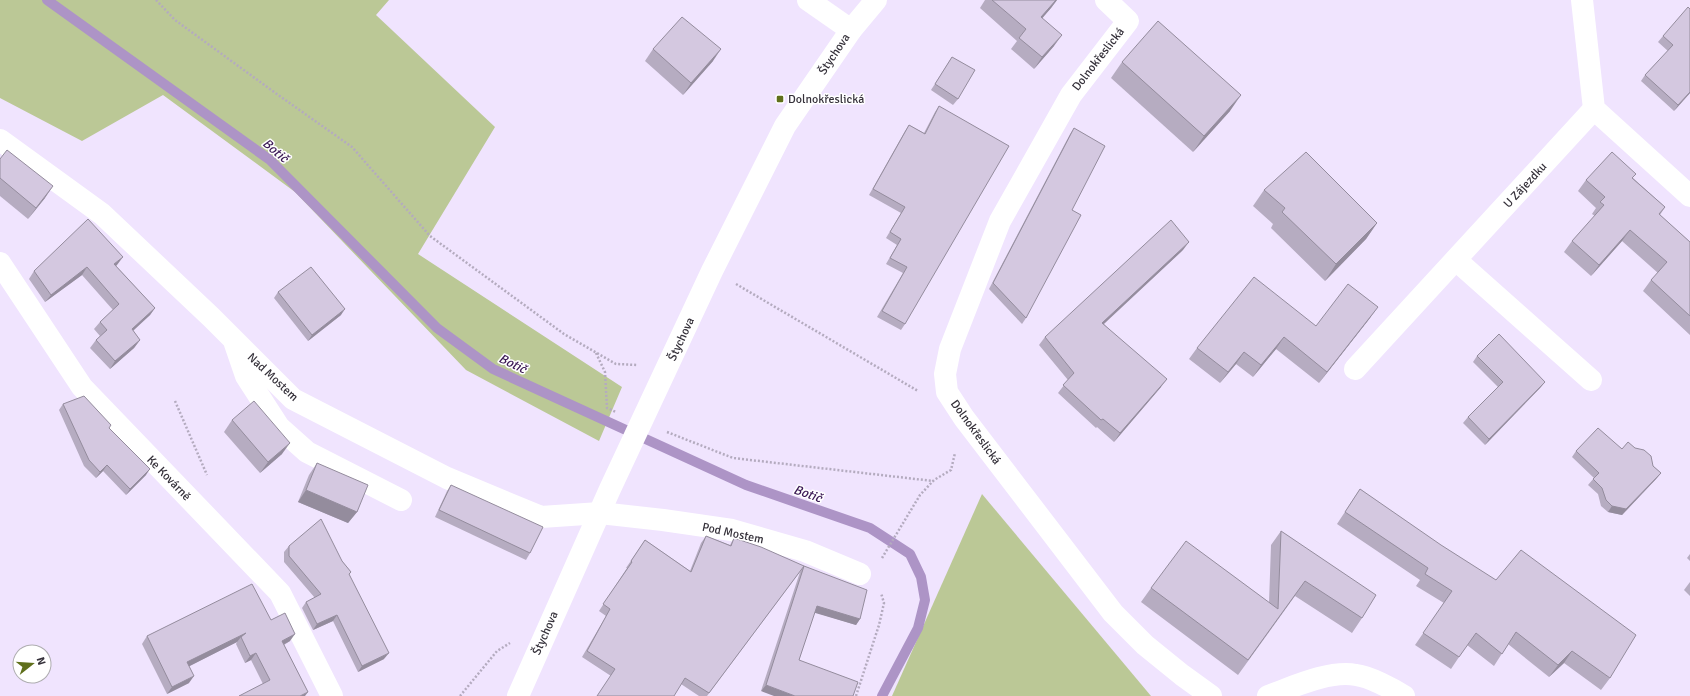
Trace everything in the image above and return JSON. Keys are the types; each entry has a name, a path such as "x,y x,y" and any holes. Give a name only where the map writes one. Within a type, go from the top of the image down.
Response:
{"street":[{"path":"808,0 851,30"},
{"name":"Štychova","path":"518,696 610,489 712,271 785,126 851,30 876,0"},
{"name":"Dolnokřeslická","path":"1106,0 1128,21 1071,95 1000,222 950,349 945,374 947,392 964,418 1113,613 1145,645 1211,696"},
{"path":"1582,0 1594,109 1690,196"},
{"name":"U Zájezdku","path":"1356,369 1594,109"},
{"name":"Nad Mostem","path":"0,140 102,214 233,339 293,399 447,478 541,517 600,513"},
{"path":"1456,260 1591,380"},
{"name":"Ke Kovárně","path":"0,263 82,387 280,593 332,696"},
{"path":"233,339 246,376 278,427 307,452 401,500"},
{"name":"Pod Mostem","path":"600,513 732,530 805,551 860,574"},
{"path":"1268,696 1327,676 1357,675 1394,690 1404,696"}],"path":[{"path":"156,0 181,24 352,147 430,236 564,334 616,364 640,366"},
{"path":"729,280 924,395"},
{"path":"596,353 605,372 607,408 622,414"},
{"path":"175,401 209,479"},
{"path":"883,557 920,494 933,481 951,470 964,418"},
{"path":"666,432 733,458 933,481"},
{"path":"856,696 879,625 884,603 878,588"},
{"path":"460,696 497,651 514,641"}],"green space":[{"path":"0,0 389,0 376,15 495,127 418,254 622,387 599,441 466,370 295,192 163,95 82,141 0,98"},
{"path":"982,494 1151,696 892,696"}],"building":[{"path":"992,0 1056,0 1041,17 1062,35 1042,57 1019,38 1026,29"},
{"path":"1688,7 1690,9 1690,92 1678,105 1645,75 1673,45 1663,36"},
{"path":"682,17 721,49 691,83 653,49"},
{"path":"1158,21 1241,95 1204,136 1122,62"},
{"path":"952,57 975,70 958,99 935,84"},
{"path":"939,106 1009,146 905,324 882,311 907,267 890,258 901,239 890,232 905,207 873,189 909,125 925,134"},
{"path":"1074,128 1105,146 1072,210 1081,215 1026,318 993,283"},
{"path":"7,150 53,186 36,208 0,178 0,159"},
{"path":"1306,152 1377,223 1336,264 1282,212 1285,208 1264,190"},
{"path":"1612,152 1636,174 1632,178 1665,207 1659,214 1690,242 1690,316 1651,280 1667,262 1630,230 1599,265 1572,241 1604,205 1600,202 1605,197 1586,180"},
{"path":"88,219 123,257 114,264 155,308 132,329 140,340 115,361 96,340 107,330 100,322 119,304 87,267 51,295 34,271"},
{"path":"1171,220 1189,242 1102,323 1167,379 1120,433 1103,419 1101,420 1063,385 1074,373 1045,337"},
{"path":"311,267 345,309 312,335 278,292"},
{"path":"1254,277 1316,326 1348,284 1378,307 1327,372 1284,337 1261,365 1244,352 1228,372 1197,348"},
{"path":"1499,334 1545,382 1489,439 1468,417 1503,382 1477,356"},
{"path":"84,396 111,425 109,428 150,469 130,489 107,465 100,472 89,460 63,404"},
{"path":"254,401 290,443 268,462 232,420"},
{"path":"1598,428 1622,449 1628,442 1635,448 1644,450 1651,456 1653,466 1661,473 1626,509 1612,506 1606,500 1602,488 1593,479 1599,473 1576,451"},
{"path":"317,463 368,485 357,512 306,490"},
{"path":"451,485 543,527 530,553 439,510"},
{"path":"1360,489 1441,545 1496,580 1521,550 1636,635 1610,678 1572,651 1558,665 1516,632 1502,654 1476,633 1459,657 1423,633 1452,591 1425,574 1428,568 1345,512"},
{"path":"321,519 342,561 351,572 349,574 389,653 362,666 337,615 317,624 306,602 321,594 289,556 289,546"},
{"path":"1281,531 1376,595 1362,618 1305,581 1248,660 1151,588 1186,541 1278,609"},
{"path":"706,536 731,546 734,538 761,547 804,566 709,693 685,678 674,696 597,696 615,669 587,651 610,609 603,604 632,562 631,561 645,540 691,572"},
{"path":"804,566 867,590 860,619 817,606 799,660 858,682 853,696 795,696 766,685"},
{"path":"252,584 271,620 285,613 295,634 282,641 308,692 300,696 239,696 270,680 256,653 250,656 241,637 246,633 187,662 194,676 172,687 147,636"}],"waterway":[{"name":"Botič","path":"47,0 270,160 437,328 493,369 746,485 870,528 910,554 921,577 925,600 918,628 882,696"}],"place":[{"name":"Dolnokřeslická","path":"780,99"}]}
